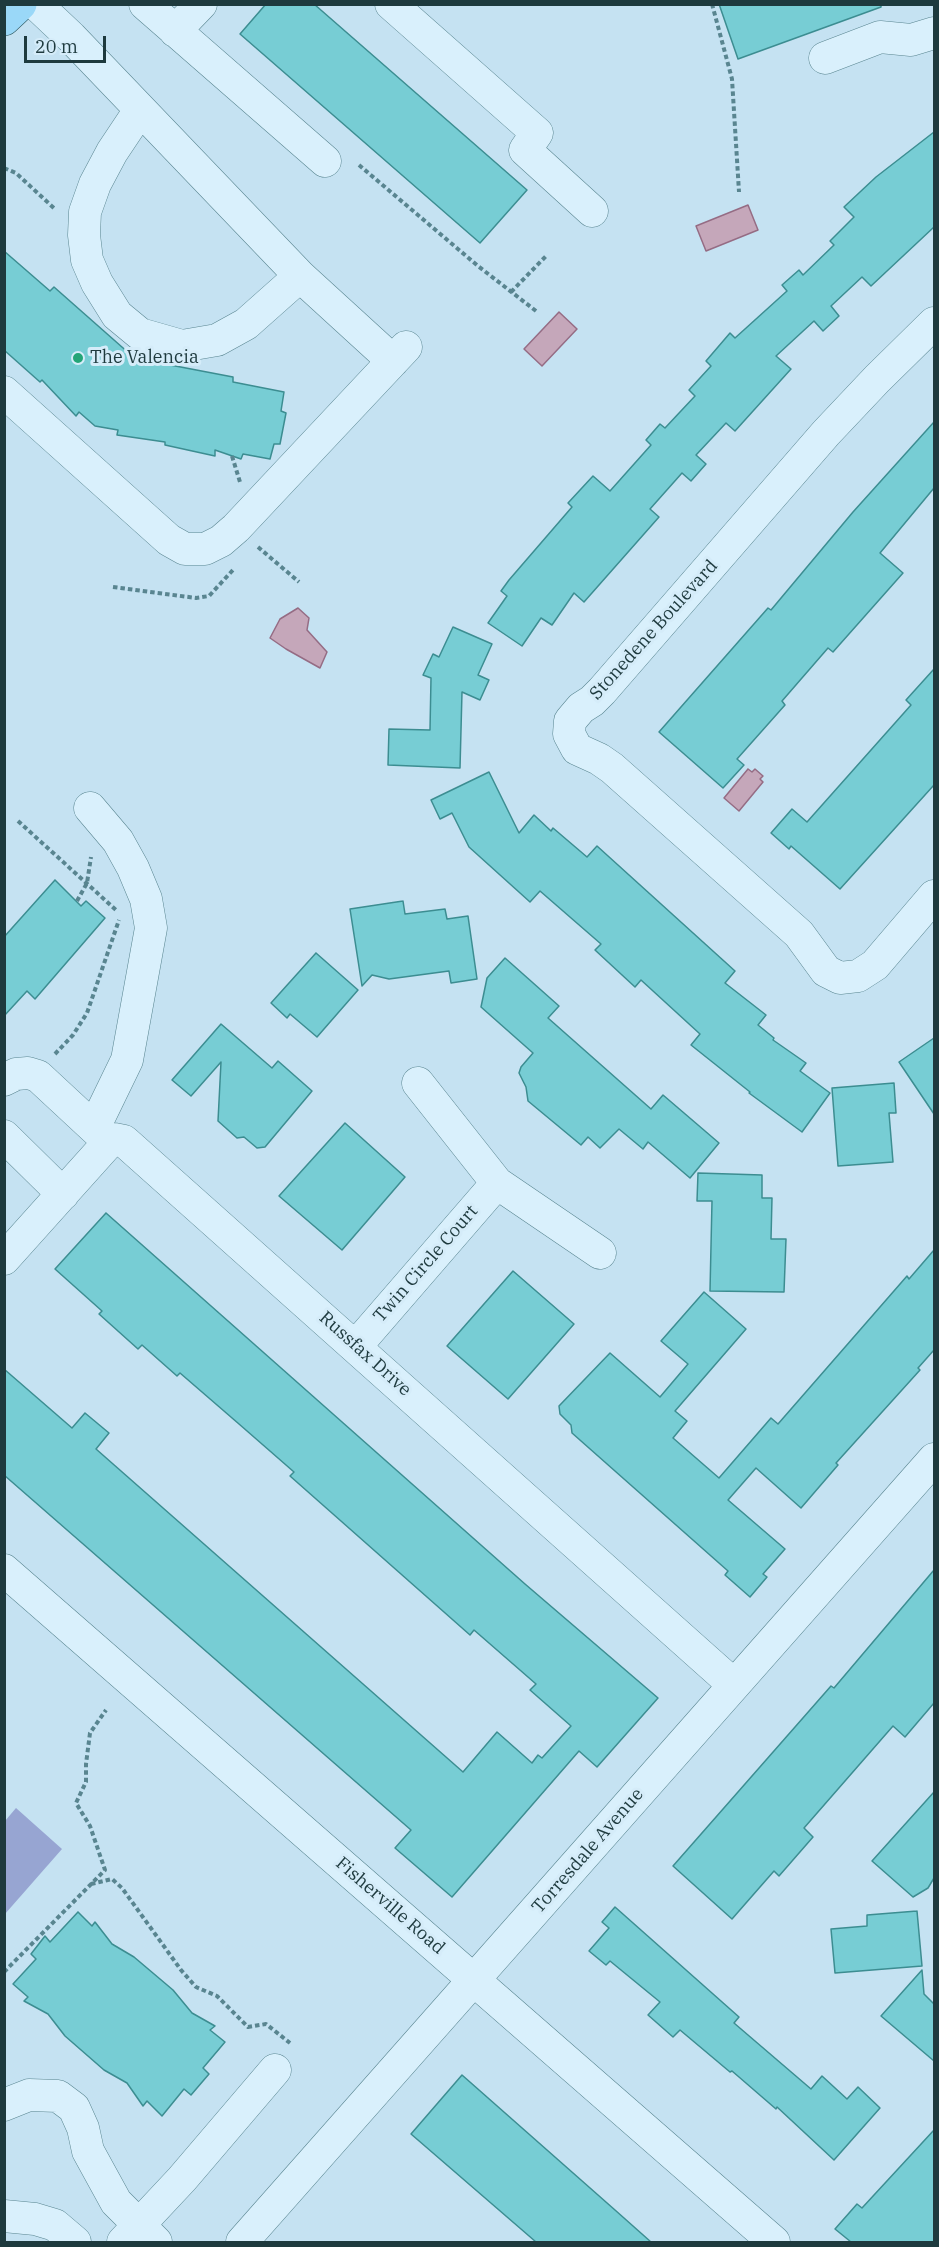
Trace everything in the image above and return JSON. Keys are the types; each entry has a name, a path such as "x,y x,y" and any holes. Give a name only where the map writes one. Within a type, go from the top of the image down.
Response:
{"main road":[{"path":"4,19 20,4"}],"street":[{"path":"4,393 169,540 185,549 205,549 236,528 400,354 300,276 71,37 36,4"},
{"path":"145,4 325,161"},
{"path":"175,31 201,4"},
{"path":"391,4 537,133 525,150 591,211"},
{"path":"825,58 880,37 911,40 934,33"},
{"path":"140,110 100,173 85,212 84,235 87,260 97,283 117,315 140,334 182,346 217,340 246,324 300,276"},
{"name":"Stonedene Boulevard","path":"934,323 826,433 602,691 581,708 570,721 569,734 577,749 612,768 799,934 826,971 840,978 858,976 875,965 934,896"},
{"path":"4,1259 63,1194 102,1135 127,1060 151,928 146,899 133,868 118,841 90,808"},
{"path":"4,1080 16,1074 28,1073 39,1076 102,1135"},
{"path":"418,1083 497,1183 600,1253"},
{"name":"Russfax Drive","path":"102,1135 129,1144 734,1685"},
{"path":"4,1136 63,1194"},
{"name":"Twin Circle Court","path":"356,1346 497,1183"},
{"name":"Torresdale Avenue","path":"242,2242 934,1459"},
{"name":"Fisherville Road","path":"4,1570 774,2242"},
{"path":"4,2105 29,2095 57,2096 74,2108 83,2128 88,2151 116,2202 139,2237 182,2179 275,2070"},
{"path":"4,2216 35,2218 55,2225 75,2242"}],"path":[{"path":"712,4 732,79 739,192"},
{"path":"359,165 536,311"},
{"path":"4,168 16,173 59,213"},
{"path":"511,292 547,255"},
{"path":"236,528 299,582"},
{"path":"113,587 196,598 209,596 240,562"},
{"path":"18,821 116,908 119,919 87,1013 73,1035 50,1059"},
{"path":"77,901 87,883 92,860 89,851"},
{"path":"4,1972 105,1870 90,1826 76,1803 86,1782 90,1733 106,1710"},
{"path":"90,1884 112,1879 122,1888 180,1970 196,1987 217,1996 248,2027 266,2024 297,2049"}],"shaded area":[{"path":"748,205 758,230 706,251 696,226"},
{"path":"559,312 577,329 542,366 524,349"},
{"path":"298,608 309,618 307,630 327,652 320,668 270,638 280,619"},
{"path":"748,769 752,772 755,769 763,776 760,779 763,782 739,811 724,798"},
{"path":"16,1808 62,1849 5,1914 5,1821"}],"building":[{"path":"266,4 314,4 527,190 480,243 240,34"},
{"path":"719,4 881,4 881,7 738,59"},
{"path":"934,132 934,227 871,286 862,277 831,306 839,316 823,331 814,321 776,356 791,369 735,431 726,423 696,455 706,464 691,481 682,473 650,509 659,517 584,602 574,593 552,625 541,618 522,646 488,623 507,596 501,591 572,507 568,503 593,476 610,491 651,445 646,440 660,424 665,428 695,396 689,390 711,366 706,361 730,333 735,338 787,291 782,285 799,270 803,275 834,245 830,241 854,217 844,207 876,177"},
{"name":"The Valencia","path":"4,251 50,291 54,287 131,355 233,377 233,382 284,392 281,411 286,413 280,444 274,444 270,459 243,454 241,459 215,450 215,456 165,445 165,442 117,435 118,430 95,426 79,412 76,416 42,380 40,382 4,350"},
{"path":"934,422 934,488 880,553 903,573 833,652 828,648 782,701 785,705 737,759 744,765 723,788 659,732 768,608 771,610 853,512"},
{"path":"453,627 492,644 478,675 489,680 480,700 462,692 460,768 388,765 389,729 430,730 431,678 423,675 433,654 439,657"},
{"path":"934,669 934,785 840,889 791,846 789,849 771,833 792,809 807,822 911,705 906,700"},
{"path":"489,772 519,833 534,815 551,831 553,828 587,857 597,846 735,971 725,983 766,1015 758,1025 774,1038 773,1040 806,1063 800,1071 830,1093 802,1132 749,1093 691,1045 700,1034 641,980 635,987 595,950 601,944 540,891 530,902 469,847 452,813 440,819 431,800"},
{"path":"55,880 81,906 86,901 105,918 35,999 27,991 4,1016 4,937"},
{"path":"403,901 405,914 445,909 447,919 468,916 477,979 451,983 449,971 389,979 372,975 362,986 350,909"},
{"path":"316,953 358,990 317,1037 290,1014 287,1018 271,1003"},
{"path":"505,958 559,1006 548,1018 651,1109 663,1095 719,1143 690,1178 648,1142 643,1149 619,1129 600,1148 588,1137 581,1145 528,1101 526,1087 519,1073 521,1067 533,1053 481,1007 487,978"},
{"path":"221,1024 272,1068 278,1061 312,1091 265,1147 257,1148 244,1137 237,1138 218,1121 221,1062 191,1096 172,1080"},
{"path":"934,1038 934,1114 899,1062"},
{"path":"894,1083 896,1113 889,1113 893,1162 838,1166 832,1088"},
{"path":"345,1123 405,1177 342,1250 279,1196"},
{"path":"698,1173 762,1175 762,1198 772,1198 771,1239 786,1239 784,1292 710,1291 712,1201 697,1201"},
{"path":"106,1213 525,1584 658,1698 597,1767 579,1751 452,1897 395,1848 411,1830 4,1475 4,1369 72,1428 85,1413 109,1433 96,1449 463,1772 497,1732 532,1763 538,1755 542,1758 571,1726 530,1690 536,1684 474,1630 470,1635 290,1476 294,1472 180,1373 177,1376 142,1345 138,1349 99,1314 102,1311 55,1269"},
{"path":"934,1250 934,1350 918,1368 920,1370 836,1463 838,1465 801,1508 756,1468 728,1500 785,1549 763,1574 767,1577 750,1597 725,1575 728,1571 572,1433 571,1425 560,1414 559,1406 610,1353 660,1397 688,1364 661,1341 704,1292 746,1329 675,1411 687,1421 673,1438 719,1478 771,1418 778,1424 907,1276 909,1279"},
{"path":"513,1271 574,1324 508,1399 447,1346"},
{"path":"934,1570 934,1703 905,1737 893,1726 804,1828 813,1837 779,1876 774,1871 732,1919 673,1866 831,1686 834,1688"},
{"path":"934,1792 934,1878 928,1888 913,1897 872,1861"},
{"path":"615,1907 739,2017 734,2023 811,2089 822,2076 847,2099 858,2087 880,2108 834,2160 777,2107 776,2109 680,2030 673,2037 648,2015 660,2002 610,1961 606,1965 589,1951 609,1928 602,1922"},
{"path":"917,1911 922,1966 835,1973 831,1929 867,1926 867,1915"},
{"path":"78,1912 92,1926 95,1922 112,1944 134,1957 173,1990 192,2013 215,2026 210,2030 225,2042 203,2068 209,2074 191,2095 184,2089 162,2116 147,2101 143,2106 127,2083 104,2070 65,2036 48,2014 24,2001 28,1997 13,1984 36,1959 31,1954 45,1936 50,1942"},
{"path":"922,1970 924,1994 934,2004 934,2061 881,2016"},
{"path":"462,2075 651,2242 536,2242 411,2134"},
{"path":"934,2130 934,2242 851,2242 835,2229 857,2204 862,2208"}],"place":[{"name":"The Valencia","path":"78,358"}]}
